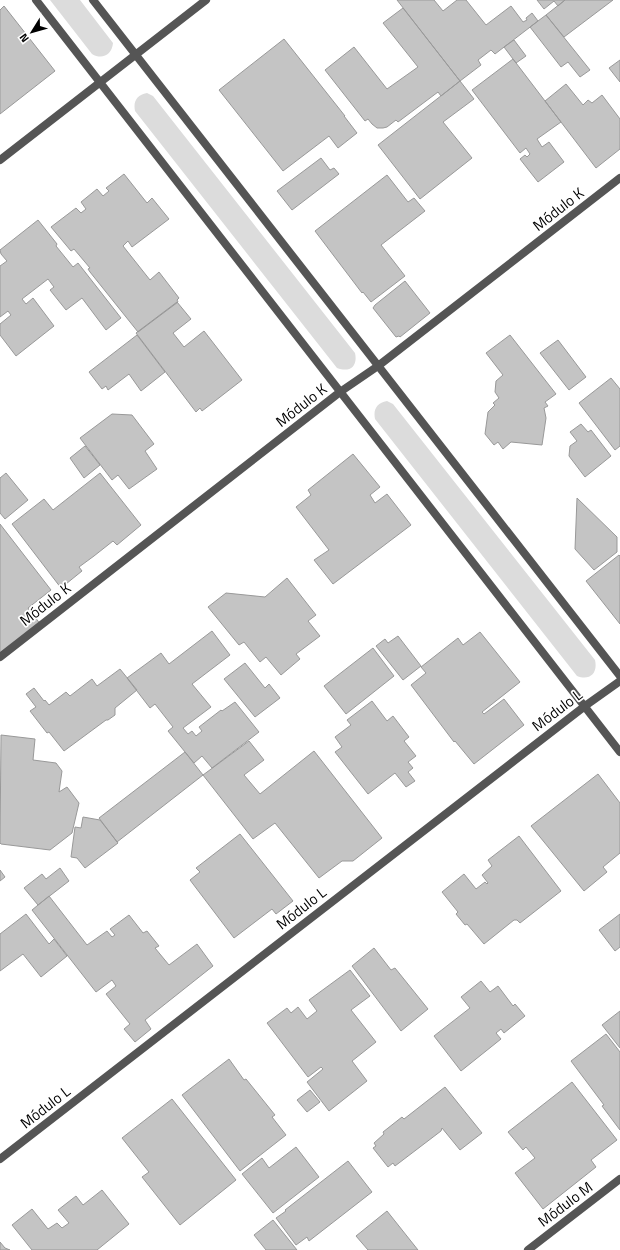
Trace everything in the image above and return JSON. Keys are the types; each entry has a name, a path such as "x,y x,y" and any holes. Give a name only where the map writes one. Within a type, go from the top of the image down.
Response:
{"street":[{"path":"36,0 620,752"},
{"path":"93,0 620,676"},
{"path":"0,160 206,0"},
{"name":"Módulo K","path":"0,657 340,392 378,366 620,178"},
{"name":"Módulo L","path":"0,1159 585,706 620,681"},
{"name":"Módulo M","path":"528,1250 620,1179"}],"shaded area":[{"path":"50,0 80,0 113,43 111,51 103,56 96,56 92,54"},
{"path":"147,93 153,96 355,353 356,358 352,367 346,370 337,368 135,111 136,99"},
{"path":"387,401 393,404 595,660 596,665 592,675 589,677 577,676 375,419 376,407"}],"building":[{"path":"397,0 434,0 443,11 457,0 466,0 486,25 511,6 523,22 527,20 526,18 532,13 538,21 495,54 491,50 478,60 481,65 460,81"},
{"path":"537,0 565,0 558,6 554,1 544,9"},
{"path":"565,0 613,0 564,37 546,15"},
{"path":"4,6 55,71 0,114 0,10"},
{"path":"403,8 460,81 441,96 438,92 398,122 396,120 387,127 377,128 368,119 365,121 325,70 354,47 387,89 418,67 383,23"},
{"path":"546,15 590,70 580,77 568,62 561,67 530,27"},
{"path":"284,39 357,133 338,148 329,136 283,171 219,90"},
{"path":"514,40 526,56 516,63 504,47"},
{"path":"513,59 561,122 537,139 542,147 549,142 564,162 538,182 520,159 525,155 527,157 530,154 526,148 520,153 472,90"},
{"path":"620,60 620,82 609,68"},
{"path":"460,81 474,99 443,122 472,158 420,199 378,145"},
{"path":"566,84 583,105 588,100 592,103 602,95 620,119 620,149 596,168 545,101"},
{"path":"321,158 330,170 334,168 339,174 292,210 277,191"},
{"path":"124,174 147,203 152,198 169,219 132,247 128,241 123,246 150,280 159,272 179,298 177,300 178,302 138,332 90,272 88,269 90,268 74,249 71,251 51,227 76,208 81,213 86,209 81,202 97,189 103,196 109,191 106,188"},
{"path":"387,175 408,202 414,198 425,211 381,245 405,276 371,302 363,292 362,293 315,231"},
{"path":"38,220 73,267 78,263 121,318 106,330 82,298 66,310 50,290 54,287 48,279 22,299 26,304 33,298 54,326 16,356 0,335 0,324 11,315 8,311 0,317 0,266 7,261 1,254 0,250"},
{"path":"405,281 430,313 400,337 396,337 373,308"},
{"path":"177,302 191,319 173,333 184,347 204,331 242,380 202,411 200,408 196,412 136,333"},
{"path":"137,335 165,372 141,391 129,374 108,390 106,386 102,389 89,372"},
{"path":"510,335 556,394 545,402 548,406 544,408 546,418 542,445 511,442 503,449 498,442 494,445 485,434 488,412 495,405 493,403 499,398 495,392 496,381 503,375 486,353"},
{"path":"558,340 586,377 569,390 540,353"},
{"path":"611,378 620,389 620,446 615,450 579,403"},
{"path":"112,414 132,415 154,444 145,451 157,469 129,489 118,475 112,480 80,438"},
{"path":"581,424 588,432 591,430 611,456 585,477 569,456 570,446 577,441 570,432"},
{"path":"85,446 100,465 84,478 70,458"},
{"path":"353,454 380,487 370,495 375,503 387,494 411,525 333,584 314,560 329,550 296,507 311,495 308,490"},
{"path":"6,473 28,500 5,519 0,513 0,478"},
{"path":"100,473 141,525 117,545 113,541 79,567 82,571 61,588 12,524 44,499 53,510"},
{"path":"577,498 617,537 617,552 594,570 575,549"},
{"path":"0,524 51,590 28,608 41,625 0,657"},
{"path":"619,555 620,556 620,624 586,581"},
{"path":"287,578 316,615 308,621 320,636 296,654 300,659 281,675 266,657 260,662 244,642 239,645 208,607 226,593 265,597"},
{"path":"212,631 230,655 192,684 211,707 183,728 188,734 192,731 196,736 202,731 199,727 221,710 222,711 235,702 259,732 212,768 202,756 194,763 168,731 173,727 155,704 150,708 127,678 161,653 169,664"},
{"path":"480,632 520,682 482,712 484,714 504,699 524,725 474,764 455,741 454,742 411,685 426,673 421,667 458,638 463,645"},
{"path":"398,636 421,666 403,680 376,646 385,639 388,643"},
{"path":"373,648 394,676 346,714 324,686"},
{"path":"245,663 265,688 269,684 280,698 255,717 224,679"},
{"path":"120,669 137,690 115,708 115,715 64,751 49,732 47,733 30,711 36,707 26,694 34,688 49,705 66,692 70,696 92,679 97,686"},
{"path":"372,701 387,721 393,716 409,737 404,741 416,756 408,762 413,768 408,772 415,781 406,787 395,773 368,794 335,752 342,747 335,737 351,725 347,720"},
{"path":"1,735 35,739 33,760 56,763 62,771 59,792 67,787 79,803 72,833 50,850 0,843"},
{"path":"249,741 264,760 244,775 260,794 314,751 382,838 353,861 342,861 319,878 275,823 253,839 203,775"},
{"path":"185,752 203,775 117,842 99,818"},
{"path":"598,774 620,803 620,853 603,867 607,872 584,891 531,826"},
{"path":"83,817 100,820 118,843 85,868 77,858 71,857 75,827 81,828"},
{"path":"240,834 293,901 276,914 272,909 234,938 190,880 200,872 196,868"},
{"path":"519,836 561,891 520,923 517,920 514,920 484,944 467,924 465,925 456,914 458,912 442,892 464,874 476,889 485,882 487,884 488,883 482,875 492,866 488,860"},
{"path":"60,868 69,881 38,905 24,888 42,874 46,879"},
{"path":"0,870 5,877 0,881"},
{"path":"49,896 87,945 107,931 112,937 115,935 110,929 129,915 143,933 147,931 159,946 155,948 169,965 197,944 213,966 145,1020 151,1029 135,1042 124,1029 130,1024 106,994 116,986 112,980 96,992 32,910"},
{"path":"26,914 49,944 54,939 67,956 41,977 23,954 0,971 0,934"},
{"path":"620,914 620,947 615,951 599,930"},
{"path":"374,948 391,970 395,968 428,1009 401,1031 352,966"},
{"path":"350,970 370,996 351,1010 376,1042 352,1061 367,1081 329,1111 307,1082 323,1069 321,1067 308,1077 267,1023 287,1008 291,1013 298,1007 307,1019 317,1011 309,1000"},
{"path":"481,981 490,992 498,986 513,1006 515,1004 525,1016 504,1033 501,1029 496,1033 501,1039 461,1071 434,1036 470,1008 461,997"},
{"path":"620,1011 620,1048 602,1025"},
{"path":"606,1034 620,1052 620,1130 602,1106 604,1105 571,1061"},
{"path":"229,1059 244,1080 246,1079 275,1115 272,1117 286,1135 240,1171 182,1095"},
{"path":"572,1082 617,1140 591,1160 596,1167 543,1209 515,1173 535,1158 526,1147 523,1150 508,1132"},
{"path":"445,1087 482,1133 460,1150 442,1128 441,1131 395,1166 393,1163 388,1167 373,1148 376,1146 374,1143 384,1134 383,1132 402,1117 404,1119"},
{"path":"310,1090 320,1102 307,1112 297,1100"},
{"path":"172,1099 236,1180 180,1225 142,1177 149,1172 122,1138"},
{"path":"296,1147 319,1177 273,1213 242,1174 262,1158 269,1168"},
{"path":"348,1161 372,1192 309,1241 307,1237 296,1245 276,1218"},
{"path":"102,1190 129,1224 97,1250 32,1250 12,1225 32,1209 48,1229 57,1223 62,1228 69,1223 58,1210 76,1196 83,1205"},
{"path":"387,1211 418,1250 368,1250 356,1236"},
{"path":"273,1220 297,1250 266,1250 254,1235"},
{"path":"0,1242 5,1248 10,1250 0,1250"}]}
